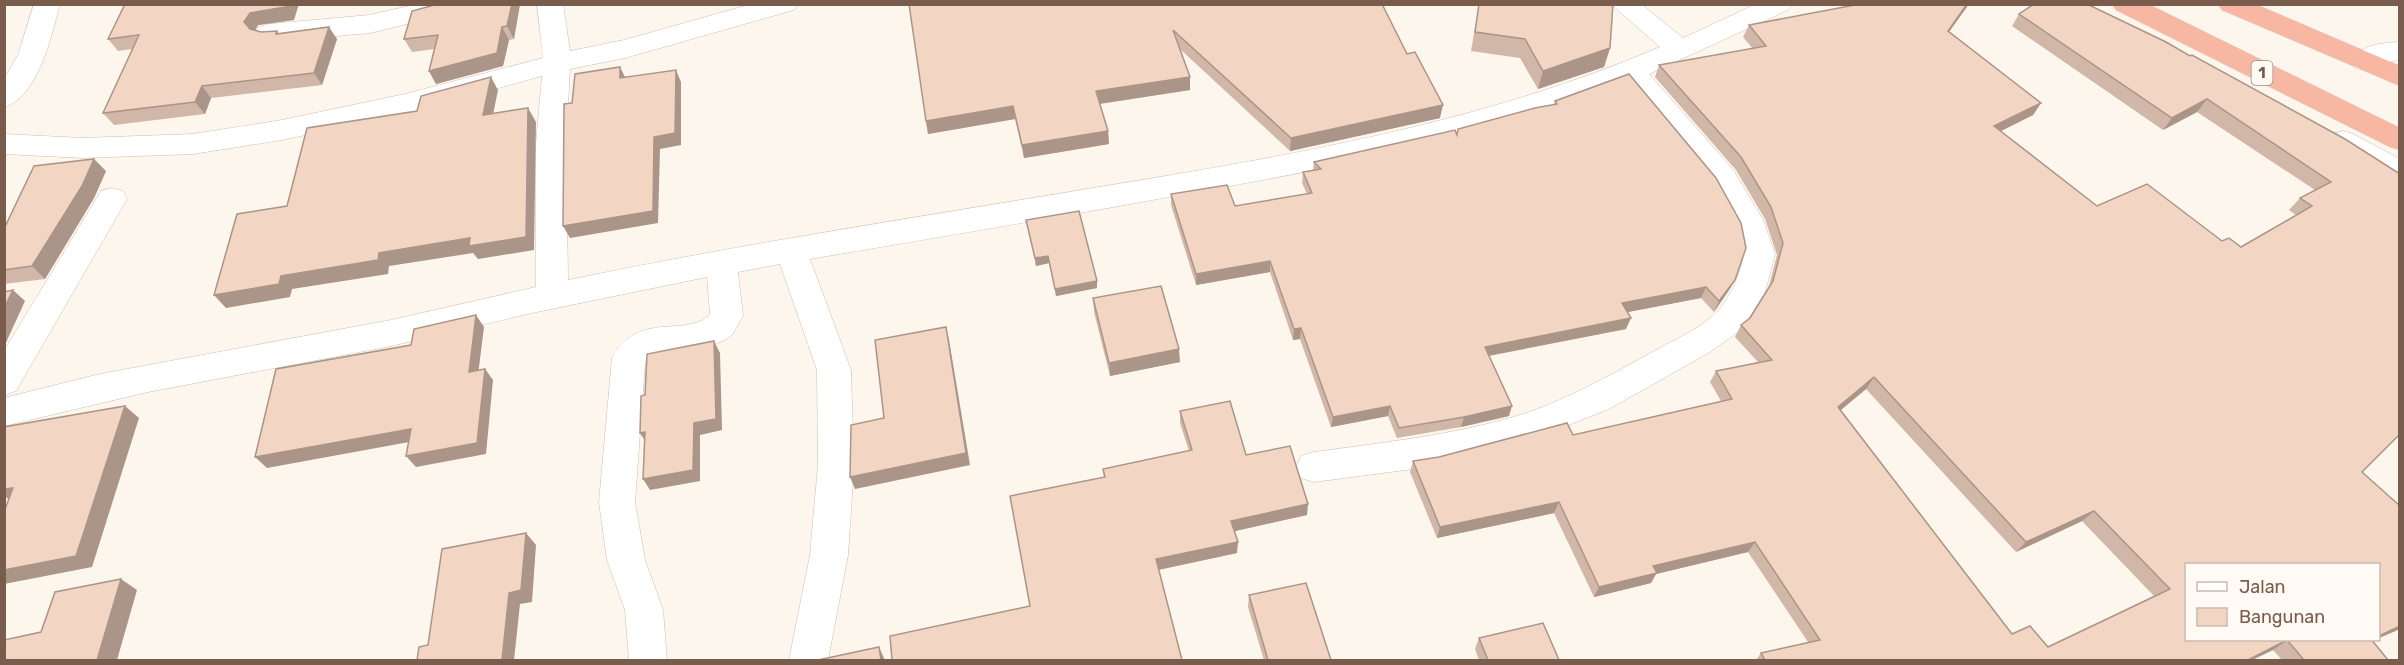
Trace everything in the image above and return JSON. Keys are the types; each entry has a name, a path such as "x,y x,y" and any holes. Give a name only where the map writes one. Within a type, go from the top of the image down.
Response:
{"highway":[{"path":"2231,4 2400,77"},
{"name":"1","path":"2114,10 2400,140"}],"street":[{"path":"4,98 20,82 35,47 47,4"},
{"path":"269,33 370,24 456,4"},
{"path":"550,4 556,38 551,143 552,296"},
{"path":"4,144 83,148 193,144 282,130 556,73 625,49 785,4"},
{"path":"1624,4 1681,50"},
{"path":"4,412 137,381 392,333 552,296 721,262 1239,174 1392,144 1509,114 1631,71 1779,4"},
{"path":"2114,10 2188,56 2400,172"},
{"path":"2365,62 2380,52 2400,51"},
{"path":"1314,467 1436,451 1516,431 1597,399 1698,343 1730,320 1749,292 1759,254 1748,220 1723,179 1631,71"},
{"path":"4,381 112,199"},
{"path":"791,251 834,370 836,465 829,555 809,660"},
{"path":"648,660 644,610 626,560 617,502 629,358 645,343 704,334 724,322 727,316 721,262"}],"building":[{"path":"125,4 286,4 285,7 250,13 244,22 250,29 261,32 277,31 276,34 329,27 314,73 202,86 195,102 103,113 139,35 108,39"},
{"path":"438,4 512,4 507,26 502,27 497,53 429,71 438,35 404,39 412,11"},
{"path":"909,4 1382,4 1407,54 1415,52 1443,105 1291,138 1173,30 1190,77 1096,91 1108,131 1022,145 1013,106 926,121"},
{"path":"1479,4 1613,4 1610,48 1543,71 1525,39 1475,32"},
{"path":"1860,4 1967,4 1948,31 2041,103 1994,126 2097,206 2147,184 2222,241 2229,238 2241,247 2312,206 2300,198 2331,182 2207,99 2172,118 2019,14 2034,4 2087,4 2192,55 2345,139 2400,174 2400,434 2362,472 2400,506 2400,626 2380,636 2380,563 2185,563 2185,641 2285,641 2248,660 1765,660 1761,653 1820,640 1755,542 1653,566 1657,573 1599,587 1559,502 1440,527 1413,461 1439,457 1567,423 1573,435 1732,399 1716,371 1772,360 1741,325 1750,318 1773,281 1783,243 1771,207 1741,157 1659,65 1766,46 1749,25","holes":["1874,377 2026,542 2094,511 2170,589 2048,647 2030,626 2012,634 1838,407"]},
{"path":"620,67 620,78 676,70 675,133 654,137 653,211 563,226 564,104 572,103 575,74"},
{"path":"1629,74 1716,178 1741,223 1746,248 1735,280 1719,301 1706,287 1622,303 1631,318 1485,347 1512,406 1399,428 1390,406 1333,417 1301,328 1294,329 1270,261 1196,274 1171,194 1227,185 1235,206 1312,193 1303,172 1321,169 1314,162 1455,130 1457,135 1458,129 1557,104 1555,101"},
{"path":"491,77 483,115 528,108 526,237 469,246 470,238 379,253 378,260 281,276 279,284 214,295 237,214 287,206 307,128 417,111 421,96"},
{"path":"94,159 82,186 32,266 4,270 4,229 34,166"},
{"path":"1079,211 1097,281 1055,289 1048,256 1035,258 1026,220"},
{"path":"1161,286 1179,349 1109,363 1093,298"},
{"path":"13,290 4,308 4,292"},
{"path":"476,315 469,372 485,369 477,443 406,456 411,429 255,457 276,369 411,345 414,329"},
{"path":"946,327 966,453 850,477 851,425 884,418 875,340"},
{"path":"714,341 716,419 694,423 693,470 643,479 645,432 640,433 641,396 645,395 647,354"},
{"path":"1230,401 1246,455 1290,446 1308,504 1231,521 1238,542 1156,559 1182,660 892,660 890,636 1030,606 1010,496 1105,477 1103,469 1192,450 1180,411"},
{"path":"125,406 76,556 4,570 4,512 13,488 4,489 4,427"},
{"path":"526,533 521,590 509,593 502,660 417,660 419,647 428,645 442,549"},
{"path":"121,579 97,660 4,660 4,640 41,632 55,592"},
{"path":"1306,583 1331,660 1268,660 1249,595"},
{"path":"1543,623 1559,660 1488,660 1479,638"},
{"path":"2288,641 2373,641 2388,660 2304,660"},
{"path":"879,647 881,660 818,660"}]}
